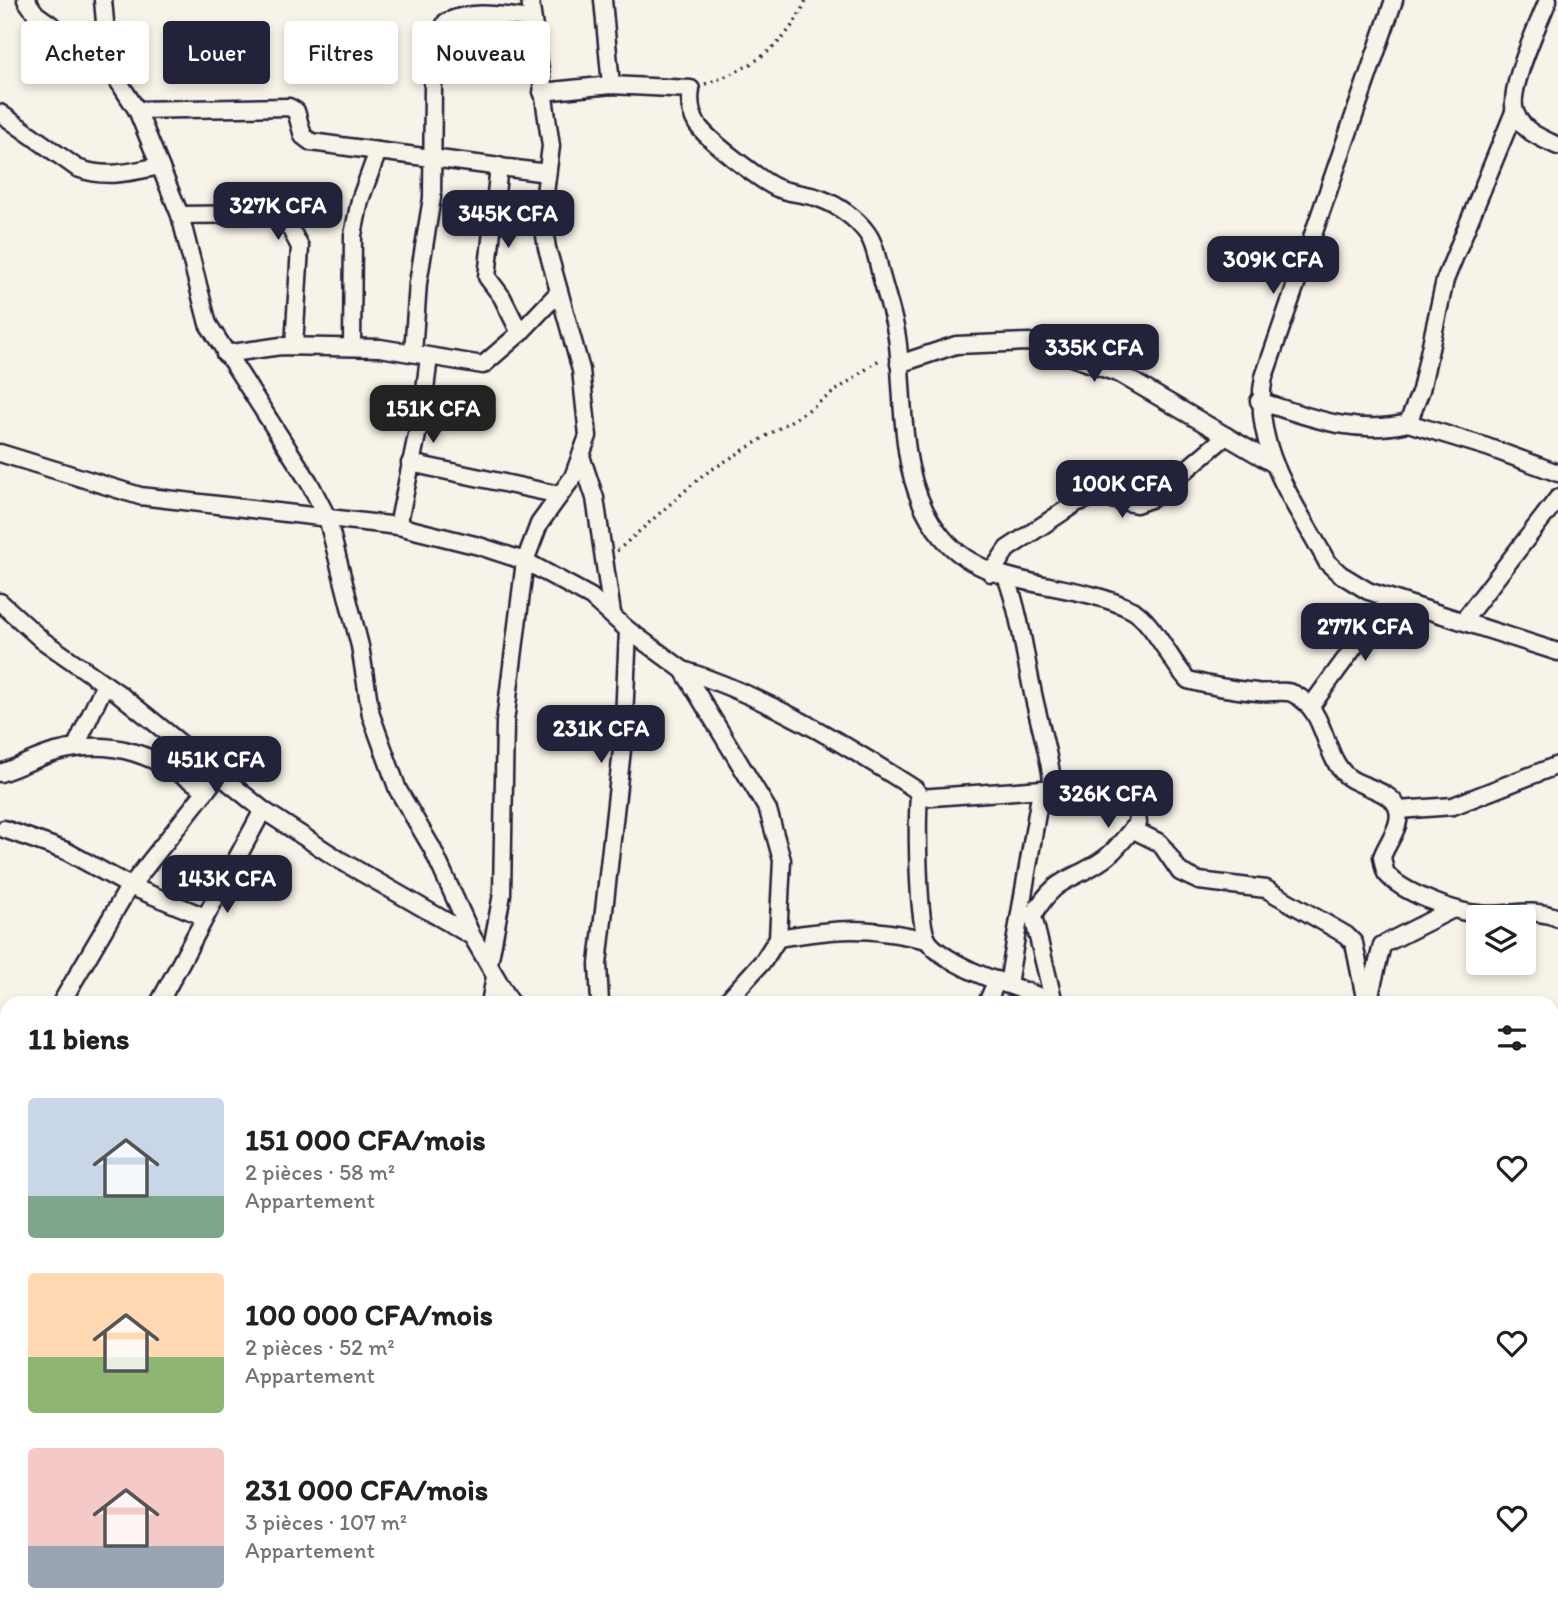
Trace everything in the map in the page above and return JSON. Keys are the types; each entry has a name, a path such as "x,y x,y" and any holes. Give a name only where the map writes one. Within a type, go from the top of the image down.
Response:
{"street":[{"path":"26,0 36,14 46,21"},
{"path":"103,0 105,21"},
{"path":"491,996 502,894 505,722 525,561 539,524 582,459 588,436 581,370 559,292 542,216 551,146 530,0"},
{"path":"603,0 611,85"},
{"path":"1394,0 1264,377 1259,401 1267,448 1273,464 1327,562 1339,574 1368,591 1558,652"},
{"path":"1408,423 1421,390 1446,280 1514,112 1515,88 1548,0"},
{"path":"398,526 423,406 418,283 432,198 433,84 439,38 446,22 475,13 532,19"},
{"path":"120,84 136,110 180,215 208,324 309,482 327,517 357,632 371,715 398,790 432,848 472,936 506,996"},
{"path":"542,92 611,85 691,89 691,113 698,127 744,166 777,188 821,198 848,214 869,235 898,355 907,457 922,504 944,540 991,573 1007,579 1035,581 1100,597 1135,611 1188,680 1259,693 1292,692 1311,706 1327,736 1336,767 1351,779 1394,801 1399,810 1398,825 1381,857 1386,873 1412,890 1453,909 1497,915 1531,911 1558,918"},
{"path":"136,110 289,107 296,111 303,136 311,142 547,173"},
{"path":"1514,112 1530,132 1558,146"},
{"path":"0,113 77,168 90,173 109,176 160,166"},
{"path":"352,347 353,235 360,201 378,151"},
{"path":"499,166 487,277 520,333"},
{"path":"180,215 271,214 285,218 300,247 294,346"},
{"path":"225,354 294,346 352,347 483,365 520,333 559,292"},
{"path":"898,355 956,345 1029,342 1120,374 1273,464"},
{"path":"1259,401 1333,425 1358,429 1408,423 1488,447 1558,473"},
{"path":"991,573 1007,549 1076,503 1096,496 1136,503 1153,498 1226,436"},
{"path":"0,453 140,496 398,526 479,546 525,561 591,597 628,630 683,670 716,680 805,726 915,789 919,798 920,891 927,940"},
{"path":"582,459 595,498 612,613"},
{"path":"410,463 560,495"},
{"path":"1463,621 1558,498"},
{"path":"992,996 1003,982 1047,789 1051,756 1038,715 1018,614 1007,579"},
{"path":"1311,706 1390,597"},
{"path":"0,601 42,640 105,684 263,810 338,859 472,936"},
{"path":"600,996 598,964 623,741 628,630"},
{"path":"683,670 768,810 782,860 778,938 764,960 731,996"},
{"path":"75,748 105,684"},
{"path":"0,773 54,752 75,748 131,749 161,762 205,789"},
{"path":"1399,810 1453,807 1558,765"},
{"path":"72,996 130,886 219,774"},
{"path":"919,798 1111,784 1126,791 1136,804 1138,822 1132,829 1105,858 1052,886 1033,916 1052,996"},
{"path":"163,996 263,810"},
{"path":"4,829 66,851 130,886 205,917"},
{"path":"1132,829 1160,843 1180,872 1199,881 1266,889 1346,935 1354,943 1365,996"},
{"path":"1369,996 1382,945 1453,909"},
{"path":"778,938 848,928 881,930 927,940 968,969 1037,996"}],"path":[{"path":"691,89 736,73 765,57 797,23 806,0"},
{"path":"606,560 704,475 898,355"}]}
